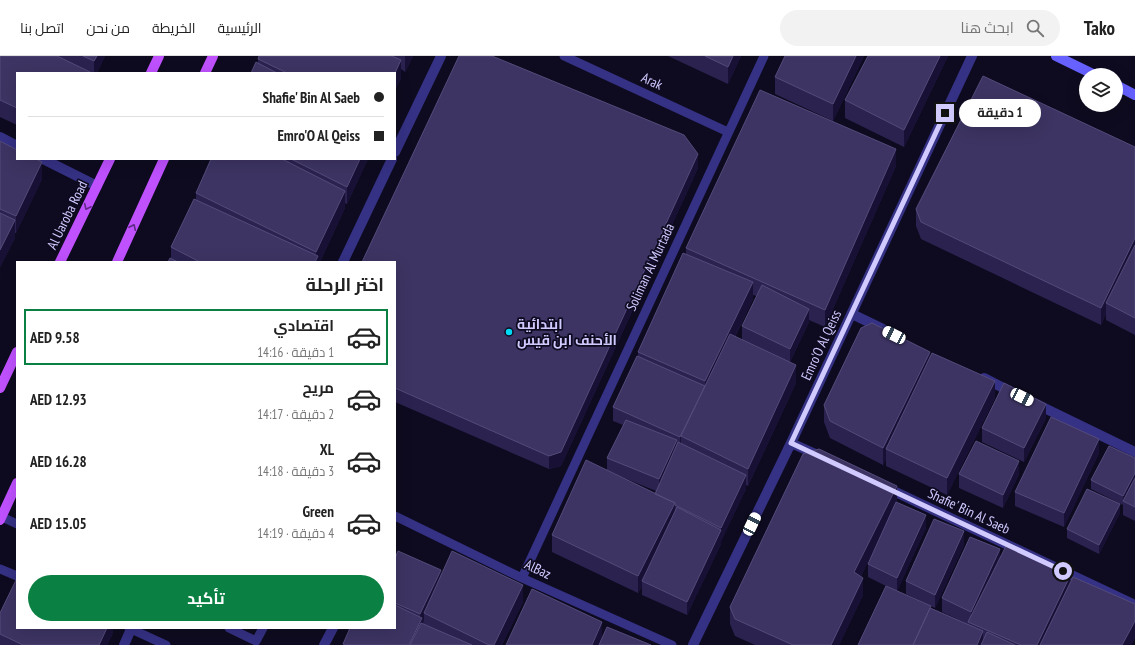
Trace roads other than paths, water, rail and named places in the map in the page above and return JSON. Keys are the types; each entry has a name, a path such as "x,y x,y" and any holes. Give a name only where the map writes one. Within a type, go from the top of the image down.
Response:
{"main road":[{"path":"151,72 159,56"},
{"path":"205,72 213,56"},
{"name":"Al Uaroba Road","path":"60,261 110,160"},
{"path":"117,261 164,160"},
{"path":"0,388 16,354"},
{"path":"1,518 16,484"}],"street":[{"path":"396,150 441,56"},
{"name":"Emro'O Al Qeiss","path":"693,645 791,443 972,56"},
{"path":"1056,56 1081,68"},
{"path":"1123,89 1135,95"},
{"path":"0,137 16,145"},
{"path":"45,160 97,186"},
{"path":"343,261 392,160"},
{"path":"852,314 894,335"},
{"path":"972,373 1135,452"},
{"path":"791,443 834,463"},
{"name":"Shafie' Bin Al Saeb","path":"877,483 1135,605"},
{"path":"124,645 130,629"},
{"path":"324,645 332,629"}],"lane":[{"name":"Arak","path":"564,56 728,132"},
{"name":"Soliman Al Murtada","path":"522,578 764,56"},
{"name":"AlBaz","path":"396,516 522,578 672,645"},
{"path":"1,518 16,524"},
{"path":"0,569 16,576"},
{"path":"132,629 166,645"},
{"path":"231,629 256,641 262,629"}],"place":[{"name":"ابتدائية الأحنف ابن قيس","path":"509,332"}]}
